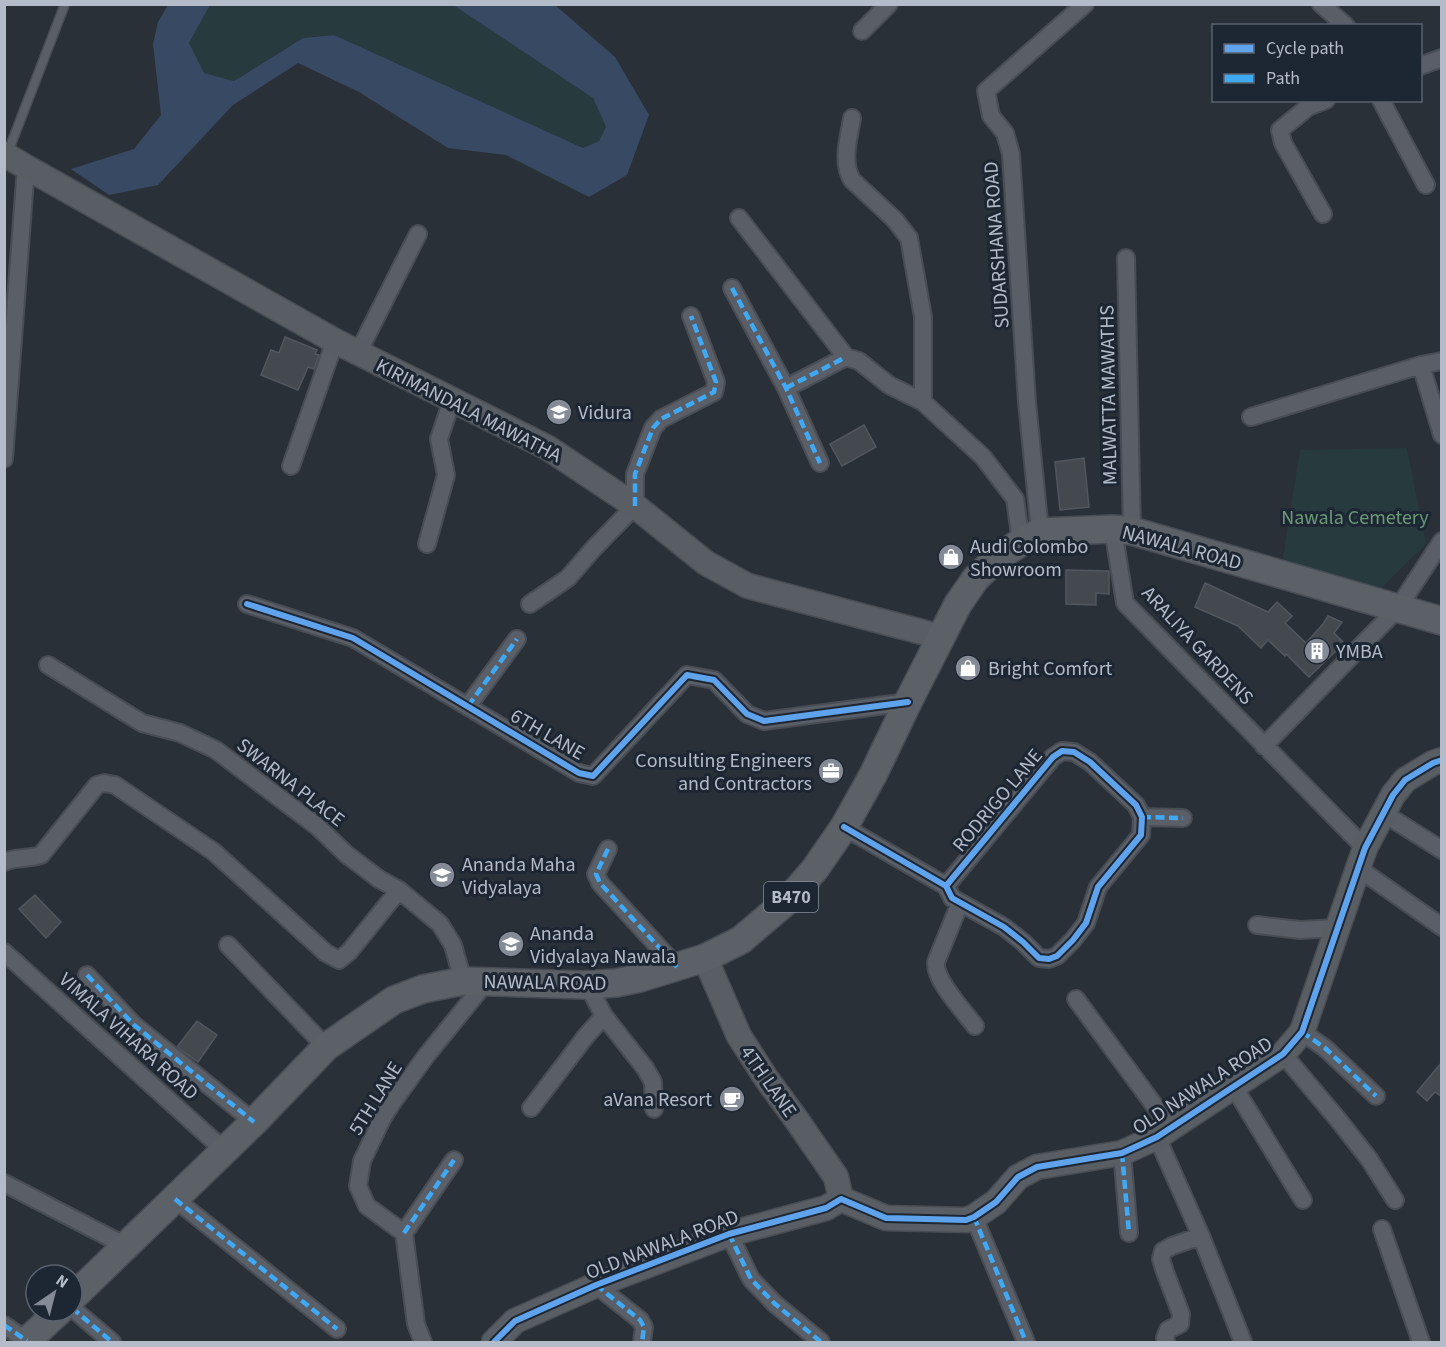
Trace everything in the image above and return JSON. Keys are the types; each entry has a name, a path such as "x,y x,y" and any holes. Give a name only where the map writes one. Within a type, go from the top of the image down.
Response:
{"main road":[{"name":"NAWALA ROAD","path":"84,1286 225,1151 326,1047 394,1000 423,988 474,981 587,984 624,981 705,958 741,940 789,899 815,869 844,827 873,776 958,604 976,578 996,558 1031,537 1122,530 1442,621"},
{"path":"27,1342 47,1323"}],"street":[{"path":"862,31 890,4"},
{"name":"SUDARSHANA ROAD","path":"1031,537 1027,402 1011,154 1005,133 991,116 986,91 1085,4"},
{"path":"1321,4 1344,24"},
{"path":"1422,65 1442,58"},
{"path":"1321,102 1308,107 1280,130 1283,143 1323,214"},
{"path":"1382,102 1426,185"},
{"path":"852,118 846,156 847,172 852,180 895,220 909,238 923,317 923,402"},
{"name":"KIRIMANDALA MAWATHA","path":"12,159 335,341 548,448 636,506 706,563 748,586 940,638"},
{"path":"4,459 12,159"},
{"path":"739,218 846,357 859,361 889,385 923,402 983,457 1015,500 1031,537"},
{"path":"358,353 418,234"},
{"name":"MALWATTA MAWATHS","path":"1122,530 1126,258"},
{"path":"732,288 786,388 820,463"},
{"path":"530,604 568,578 636,506 634,474 653,428 661,419 714,392 716,382 691,316"},
{"path":"291,466 335,341"},
{"path":"786,388 846,357"},
{"path":"1251,417 1421,365 1442,361"},
{"path":"1421,365 1442,435"},
{"path":"427,544 446,475 439,439 452,400"},
{"name":"ARALIYA GARDENS","path":"1122,530 1125,603 1264,746 1361,858 1442,927"},
{"path":"1264,746 1398,608 1442,541"},
{"name":"6TH LANE","path":"247,604 352,638 579,772 593,776 687,675 714,680 747,714 764,721 908,702"},
{"path":"468,706 517,639"},
{"name":"SWARNA PLACE","path":"48,665 142,723 180,733 216,750 318,827 346,854 379,879 399,890 441,924 474,981"},
{"name":"RODRIGO LANE","path":"946,886 1053,757 1062,751 1074,752 1090,762 1136,805 1142,817"},
{"name":"OLD NAWALA ROAD","path":"494,1342 515,1321 596,1285 729,1233 826,1208 841,1199 886,1218 966,1221 996,1202 1018,1177 1036,1167 1122,1153 1164,1132 1283,1054 1302,1032 1361,858 1383,813 1405,780 1442,760"},
{"path":"4,862 10,859 32,858 41,855 97,785 104,783 115,784 214,852 326,954 339,960 349,952 399,890"},
{"path":"1383,813 1442,850"},
{"path":"844,827 946,886 952,898 1004,927 1040,958 1049,959 1057,956 1086,923 1098,886 1141,835 1142,817 1183,818"},
{"path":"608,849 596,874 600,883 677,967"},
{"path":"960,903 935,969 940,981 975,1026"},
{"path":"1257,925 1300,930 1338,928"},
{"path":"228,945 326,1047"},
{"name":"VIMALA VIHARA ROAD","path":"4,952 225,1151"},
{"name":"4TH LANE","path":"705,958 739,1036 836,1177 841,1199"},
{"path":"87,975 134,1025 254,1122"},
{"name":"5TH LANE","path":"404,1233 367,1206 358,1186 362,1161 390,1106 426,1056 474,981"},
{"path":"587,984 604,1016 645,1068 653,1082 654,1109"},
{"path":"1076,999 1164,1132 1201,1236 1243,1342"},
{"path":"531,1108 604,1016"},
{"path":"1302,1032 1325,1048 1376,1096"},
{"path":"1283,1054 1369,1159 1395,1200"},
{"path":"1233,1087 1303,1200"},
{"path":"1122,1153 1128,1233"},
{"path":"423,1342 416,1324 404,1233 454,1160"},
{"path":"4,1183 126,1246"},
{"path":"175,1199 337,1329"},
{"path":"974,1217 1026,1342"},
{"path":"1382,1229 1421,1342"},
{"path":"729,1233 751,1279 774,1303 821,1342"},
{"path":"1166,1342 1168,1330 1180,1324 1181,1314 1161,1259 1163,1251 1201,1236"},
{"path":"596,1285 639,1320 644,1327 642,1342"},
{"path":"84,1318 112,1342"},
{"path":"4,1325 27,1342"}],"lane":[{"path":"12,159 65,4"}],"green space":[{"path":"210,5 453,5 593,98 606,127 599,141 583,148 334,35 302,38 234,81 204,73 189,43"},
{"name":"Nawala Cemetery","path":"1407,448 1426,544 1378,591 1282,564 1300,450"}],"water":[{"path":"168,5 210,5 189,43 204,73 234,81 303,38 334,35 583,148 599,141 606,127 593,98 453,5 555,5 615,57 649,115 627,175 589,197 506,155 448,148 359,92 298,63 233,105 158,185 109,195 71,169 134,149 161,115 153,44 158,22"}],"building":[{"path":"285,337 317,350 315,354 319,355 314,369 308,367 298,390 261,375 271,350 279,353"},
{"path":"864,425 876,447 842,466 830,444"},
{"path":"1084,458 1089,507 1060,510 1055,462"},
{"path":"1066,570 1109,571 1109,594 1096,593 1096,605 1066,604"},
{"path":"1205,583 1268,612 1277,602 1292,616 1285,623 1306,643 1328,616 1342,622 1334,633 1344,643 1309,677 1268,640 1261,648 1238,626 1195,607"},
{"path":"35,895 61,922 46,938 19,909"},
{"path":"197,1021 217,1035 198,1062 177,1047"},
{"path":"1442,1062 1442,1097 1435,1092 1427,1101 1417,1092"}],"marked path":[{"path":"732,288 786,388 820,463"},
{"path":"635,506 635,474 653,428 661,419 714,392 716,382 691,316"},
{"path":"786,388 846,357"},
{"path":"468,706 517,639"},
{"path":"1142,817 1183,818"},
{"path":"608,849 596,874 600,883 677,967"},
{"path":"87,975 134,1025 254,1122"},
{"path":"1302,1032 1325,1048 1376,1096"},
{"path":"1122,1153 1129,1233"},
{"path":"404,1233 454,1160"},
{"path":"175,1199 337,1329"},
{"path":"974,1217 1026,1342"},
{"path":"729,1234 751,1279 774,1303 821,1342"},
{"path":"596,1285 640,1320 644,1327 642,1342"},
{"path":"84,1318 112,1342"},
{"path":"4,1325 27,1341"}],"cycle path":[{"path":"247,604 353,638 579,773 593,776 687,675 714,680 747,714 764,721 908,702"},
{"path":"844,827 946,886 952,898 1004,927 1039,958 1049,959 1057,956 1086,923 1098,887 1141,835 1142,817 1136,805 1090,762 1074,752 1062,751 1053,757 946,886"},
{"path":"494,1342 515,1321 596,1285 729,1234 826,1208 841,1199 886,1218 966,1220 996,1202 1018,1177 1037,1167 1122,1153 1157,1137 1283,1054 1302,1032 1365,848 1393,795 1405,780 1442,760"}],"place":[{"name":"Vidura","path":"559,412"},
{"name":"Audi Colombo Showroom","path":"951,557"},
{"name":"YMBA","path":"1317,651"},
{"name":"Bright Comfort","path":"968,668"},
{"name":"Consulting Engineers and Contractors","path":"831,771"},
{"name":"Ananda Maha Vidyalaya","path":"442,875"},
{"name":"Ananda Vidyalaya Nawala","path":"511,944"},
{"name":"aVana Resort","path":"732,1099"}]}
